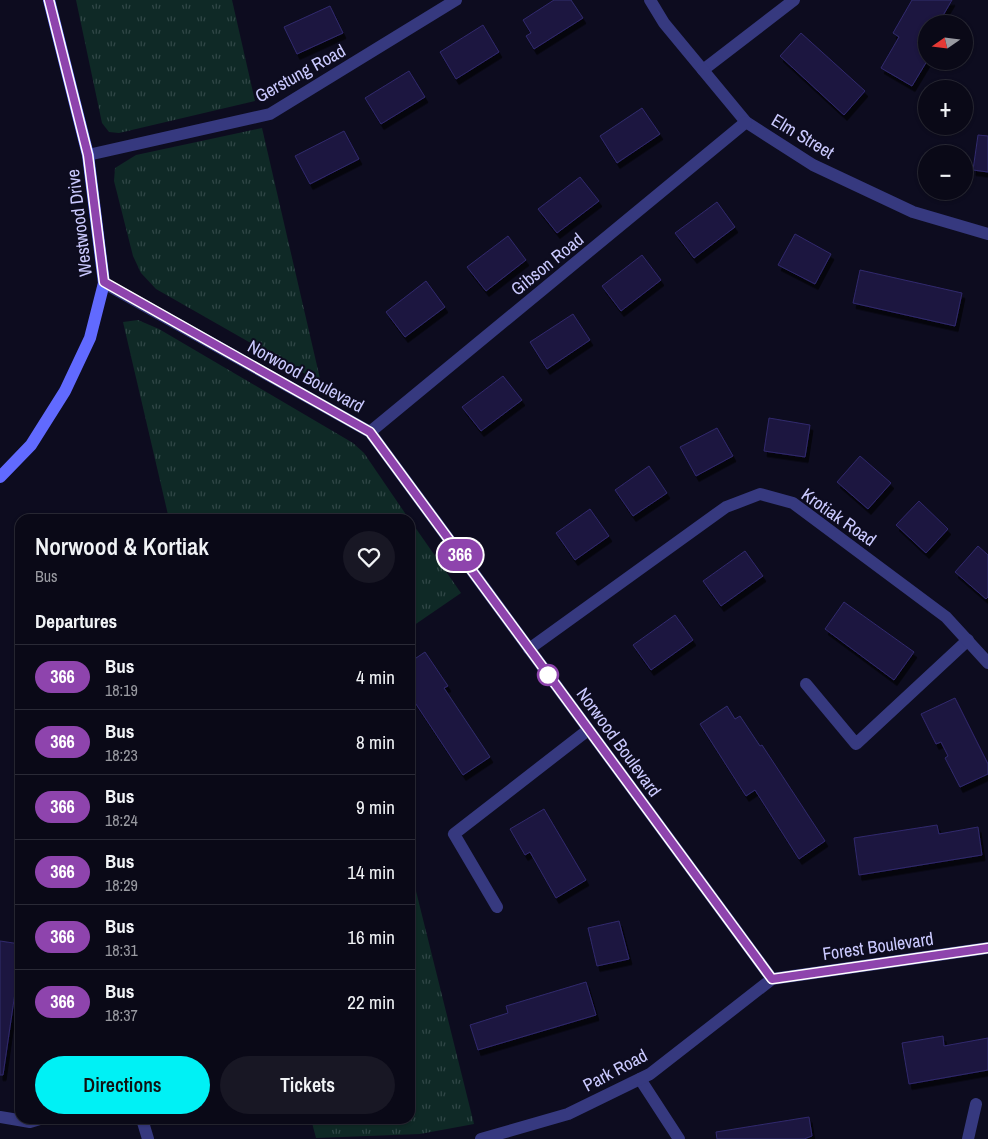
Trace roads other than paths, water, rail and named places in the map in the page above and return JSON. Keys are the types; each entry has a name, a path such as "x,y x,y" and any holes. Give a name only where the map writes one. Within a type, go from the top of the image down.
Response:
{"street":[{"name":"Westwood Drive","path":"0,477 31,445 65,391 90,338 104,282 88,155 49,0"},
{"name":"Gerstung Road","path":"88,155 270,114 456,0"},
{"name":"Elm Street","path":"650,0 664,23 746,122 813,165 914,212 988,234"},
{"path":"703,70 794,0"},
{"name":"Gibson Road","path":"370,432 746,122"},
{"name":"Norwood Boulevard","path":"104,282 370,432 772,979"},
{"name":"Krotiak Road","path":"529,649 726,507 760,494 793,503 946,617 988,663"},
{"path":"806,684 856,744 968,640"},
{"path":"497,907 454,834 588,730"},
{"name":"Forest Boulevard","path":"772,979 988,948"},
{"name":"Park Road","path":"484,1139 568,1114 650,1074 772,979"},
{"path":"640,1079 679,1139"},
{"path":"968,1139 976,1104"},
{"path":"0,1117 15,1120"},
{"path":"144,1124 148,1139"}]}
